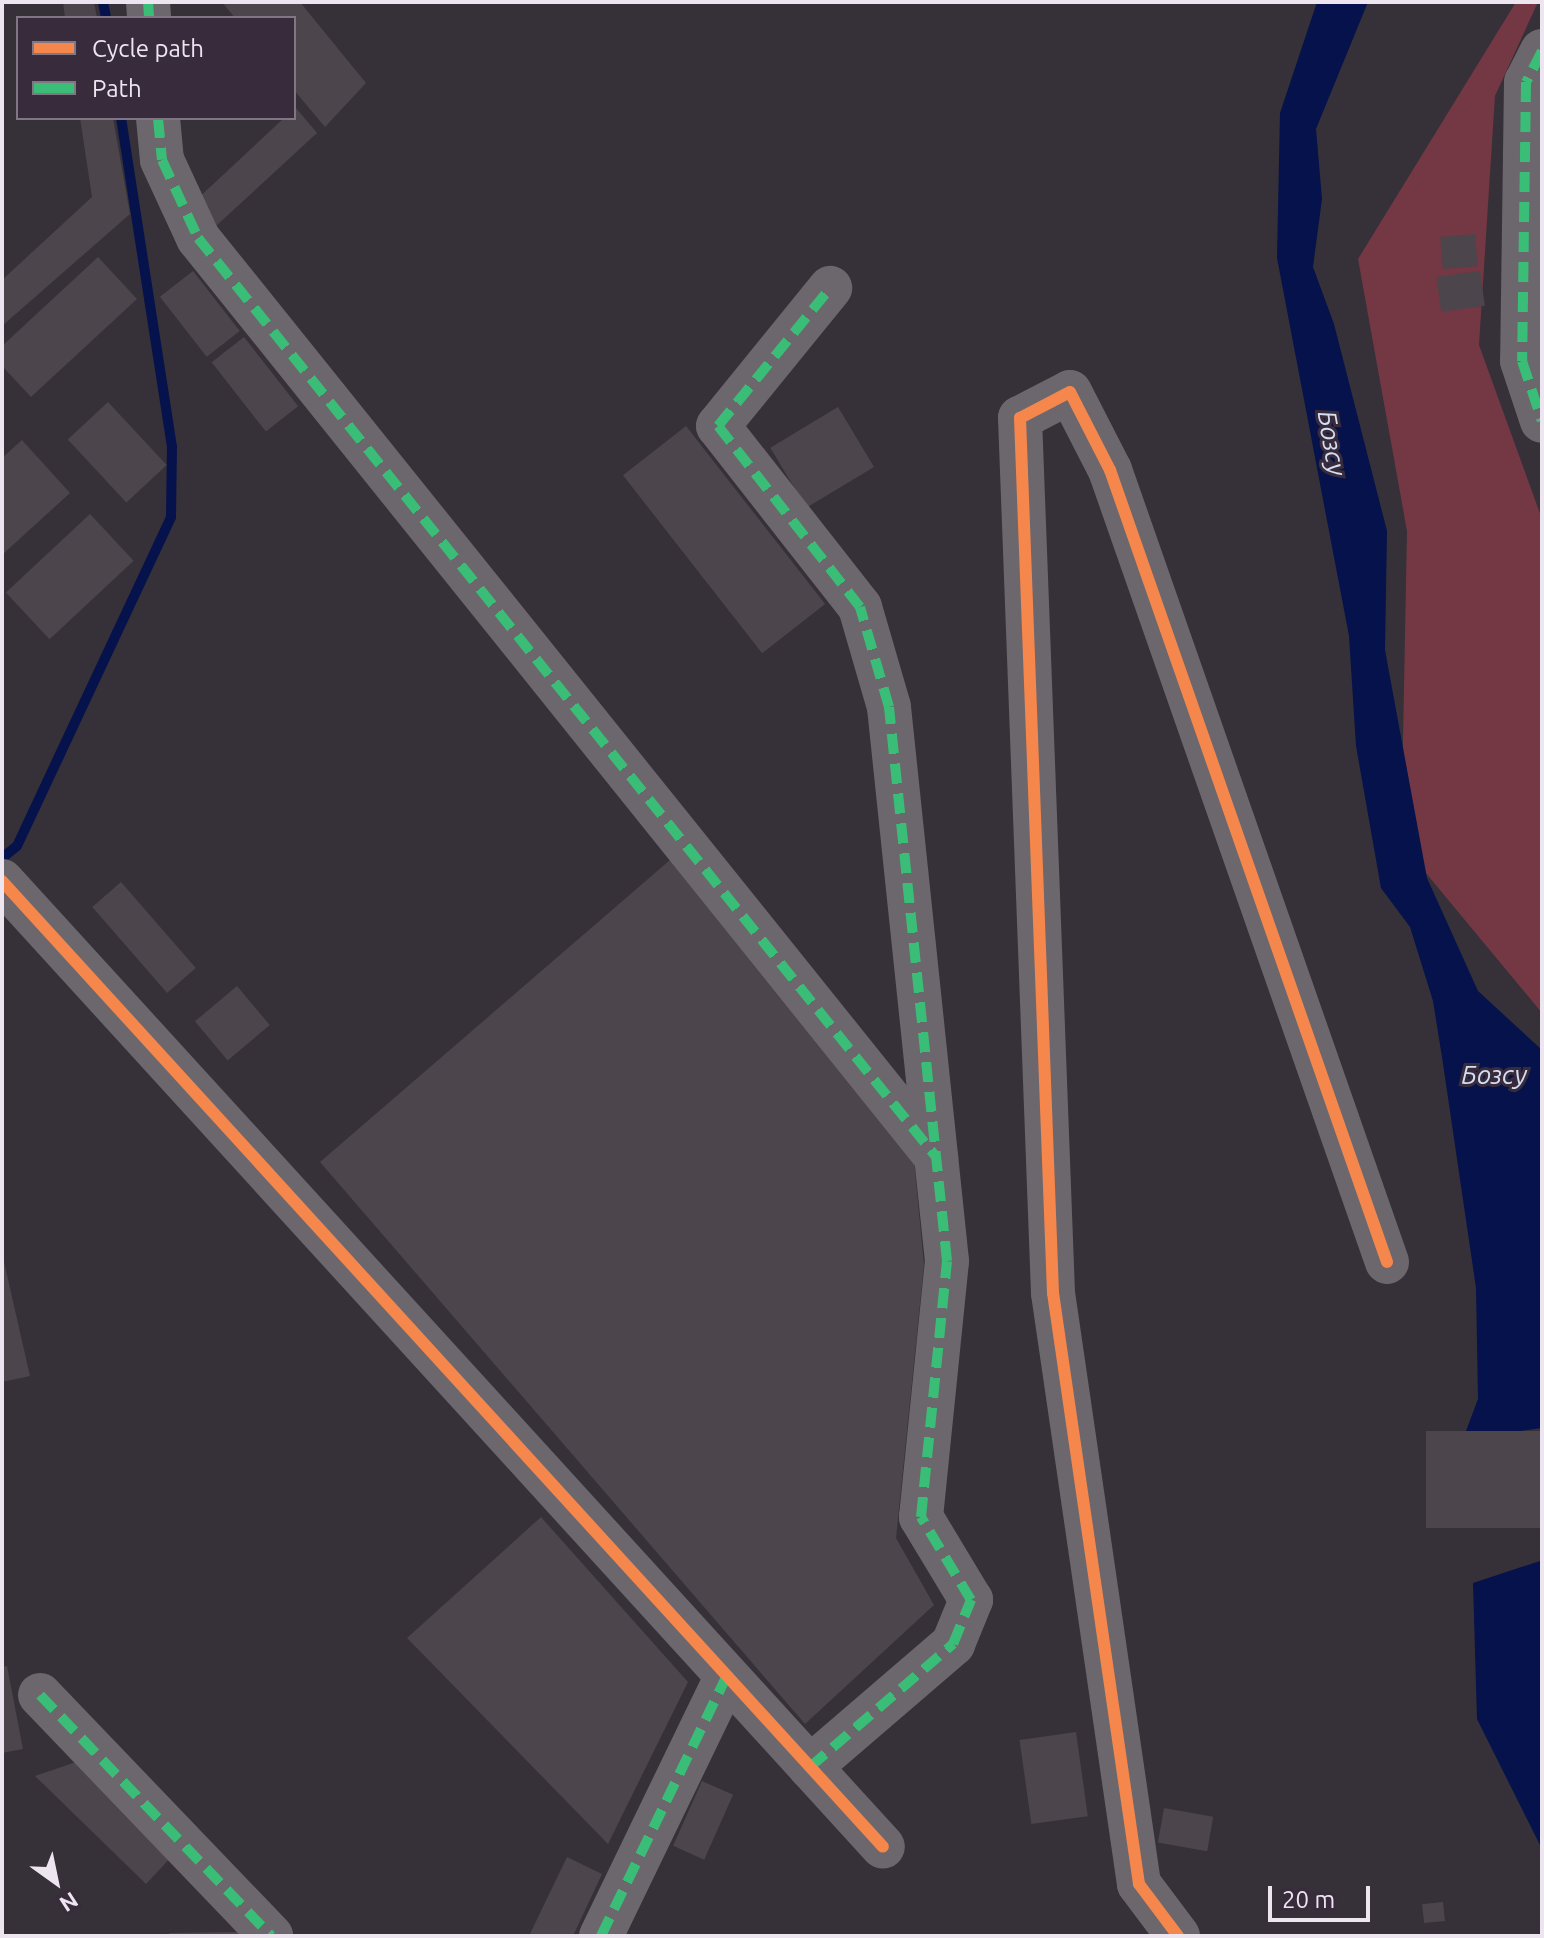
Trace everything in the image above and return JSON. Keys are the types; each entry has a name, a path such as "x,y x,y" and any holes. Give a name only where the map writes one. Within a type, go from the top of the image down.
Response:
{"street":[{"path":"1542,51 1526,82 1522,361 1542,421"},
{"path":"158,120 162,160 198,238 936,1157"},
{"path":"810,1767 953,1644 971,1600 921,1517 947,1261 889,707 860,607 718,426 830,288"},
{"path":"1178,1936 1139,1884 1053,1293 1020,418 1070,392 1110,470 1387,1262"},
{"path":"5,884 883,1847"},
{"path":"601,1936 726,1677"},
{"path":"40,1695 271,1936"}],"shaded area":[{"path":"1516,2 1538,2 1495,96 1479,345 1542,519 1542,1013 1401,843 1407,531 1358,259"}],"water":[{"name":"Бозсу","path":"1317,2 1368,2 1316,129 1322,199 1313,267 1334,324 1387,531 1385,650 1427,878 1478,991 1542,1050 1542,1428 1463,1439 1478,1399 1476,1288 1442,1057 1433,1001 1410,927 1381,888 1356,746 1349,636 1277,258 1280,113"},
{"path":"1540,1561 1542,1849 1477,1719 1473,1583"}],"building":[{"path":"63,2 94,2 97,16 65,16"},
{"path":"222,2 300,2 366,83 325,127 296,92 296,16 233,16"},
{"path":"296,108 317,133 216,226 194,202 282,120 296,120"},
{"path":"80,120 113,120 130,214 2,326 2,280 92,197"},
{"path":"1475,234 1478,266 1443,269 1440,237"},
{"path":"98,257 137,299 31,397 2,366 2,346"},
{"path":"193,271 240,331 207,357 160,297"},
{"path":"1480,271 1485,306 1441,312 1436,277"},
{"path":"244,337 298,406 266,432 212,362"},
{"path":"108,402 167,465 126,502 68,440"},
{"path":"838,407 874,467 806,508 770,448"},
{"path":"686,426 825,604 762,653 623,475"},
{"path":"22,440 70,493 2,555 2,458"},
{"path":"90,514 134,561 50,639 6,592"},
{"path":"670,860 914,1160 924,1265 896,1538 934,1605 805,1724 320,1162"},
{"path":"121,882 196,968 167,993 92,907"},
{"path":"237,986 270,1025 228,1060 195,1021"},
{"path":"2,1253 30,1376 2,1382"},
{"path":"1426,1431 1542,1431 1542,1528 1426,1528"},
{"path":"541,1517 688,1682 608,1844 407,1638"},
{"path":"7,1666 23,1749 2,1753 2,1667"},
{"path":"1076,1732 1088,1816 1031,1824 1020,1740"},
{"path":"79,1761 175,1853 146,1884 35,1776"},
{"path":"702,1781 733,1795 704,1860 673,1846"},
{"path":"1164,1808 1213,1817 1207,1851 1158,1842"},
{"path":"567,1857 602,1874 573,1936 529,1936"},
{"path":"1443,1902 1445,1921 1424,1923 1422,1904"},
{"path":"239,1932 239,1936 169,1936 169,1933"}],"waterway":[{"path":"103,2 106,16"},
{"path":"2,858 17,846 171,517 172,447 121,120"}],"marked path":[{"path":"148,2 149,16"},
{"path":"1542,51 1526,82 1522,361 1542,421"},
{"path":"158,120 162,160 198,238 936,1157"},
{"path":"810,1767 953,1644 971,1600 921,1517 947,1261 889,707 860,607 718,426 830,288"},
{"path":"601,1936 726,1677"},
{"path":"40,1695 271,1936"}],"cycle path":[{"path":"1178,1936 1139,1884 1053,1293 1020,418 1070,392 1110,470 1387,1262"},
{"path":"2,881 883,1847"}]}
